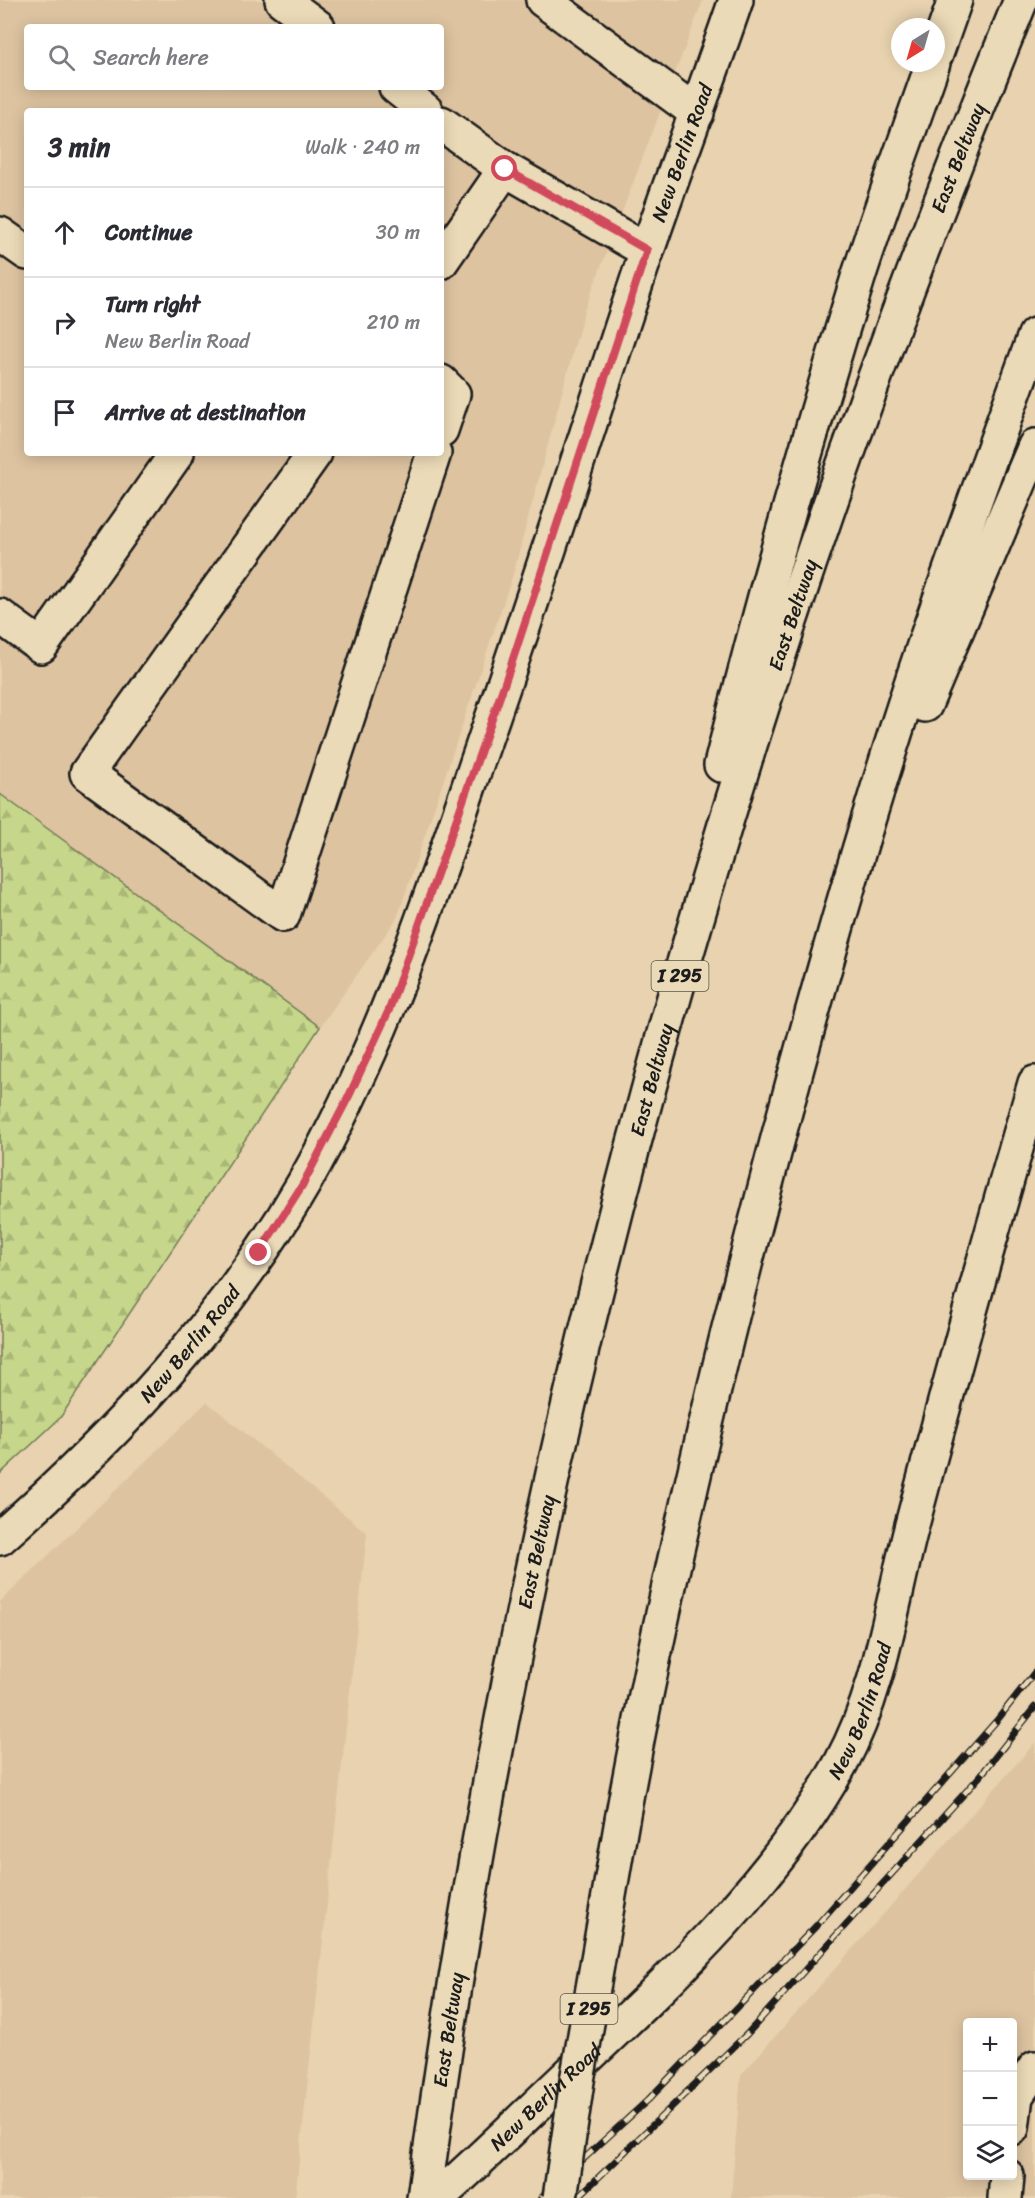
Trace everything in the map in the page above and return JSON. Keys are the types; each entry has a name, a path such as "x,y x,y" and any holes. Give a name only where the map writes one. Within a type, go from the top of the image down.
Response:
{"main road":[{"path":"282,0 314,24"},
{"path":"543,0 697,113"},
{"name":"New Berlin Road","path":"0,1538 109,1436 195,1339 259,1253 303,1184 349,1096 389,1010 419,928 510,668 647,250 736,0"},
{"path":"945,28 955,0"},
{"name":"East Beltway","path":"424,2198 454,1984 504,1708 552,1478 607,1240 671,1005 754,728 816,539 906,286 1021,0"},
{"path":"671,1005 710,810 765,592 859,276 930,72"},
{"path":"400,90 422,108"},
{"path":"444,125 505,169 647,250"},
{"path":"444,258 505,169"},
{"path":"0,234 24,251"},
{"name":"I 295","path":"560,2198 577,2081 622,1821 666,1598 710,1400 771,1155 850,883 916,671 1035,335"},
{"path":"444,385 453,394 444,421"},
{"path":"850,883 1035,446"},
{"path":"0,616 41,646 175,456"},
{"path":"313,456 87,773 283,915 433,456"},
{"name":"New Berlin Road","path":"437,2198 641,2007 726,1919 785,1851 842,1762 874,1686 907,1544 975,1285 1024,1158 1035,1083"},
{"path":"1012,2126 1016,2096 1035,2068"},
{"path":"1005,2198 1007,2180"}],"shaded area":[{"path":"0,0 703,0 584,311 513,574 397,918 320,1027 0,794"},
{"path":"207,1402 367,1533 295,2198 0,2198 0,1602"},
{"path":"1035,1743 1035,2198 731,2198 741,2075"}],"green space":[{"path":"0,794 320,1027 60,1418 0,1474"}],"railway":[{"path":"541,2198 648,2100 816,1926 998,1719 1035,1672"},
{"path":"577,2198 747,2034 981,1775 1035,1707"}],"route":[{"path":"259,1253 303,1184 349,1096 389,1010 510,668 647,250 505,169"}]}
